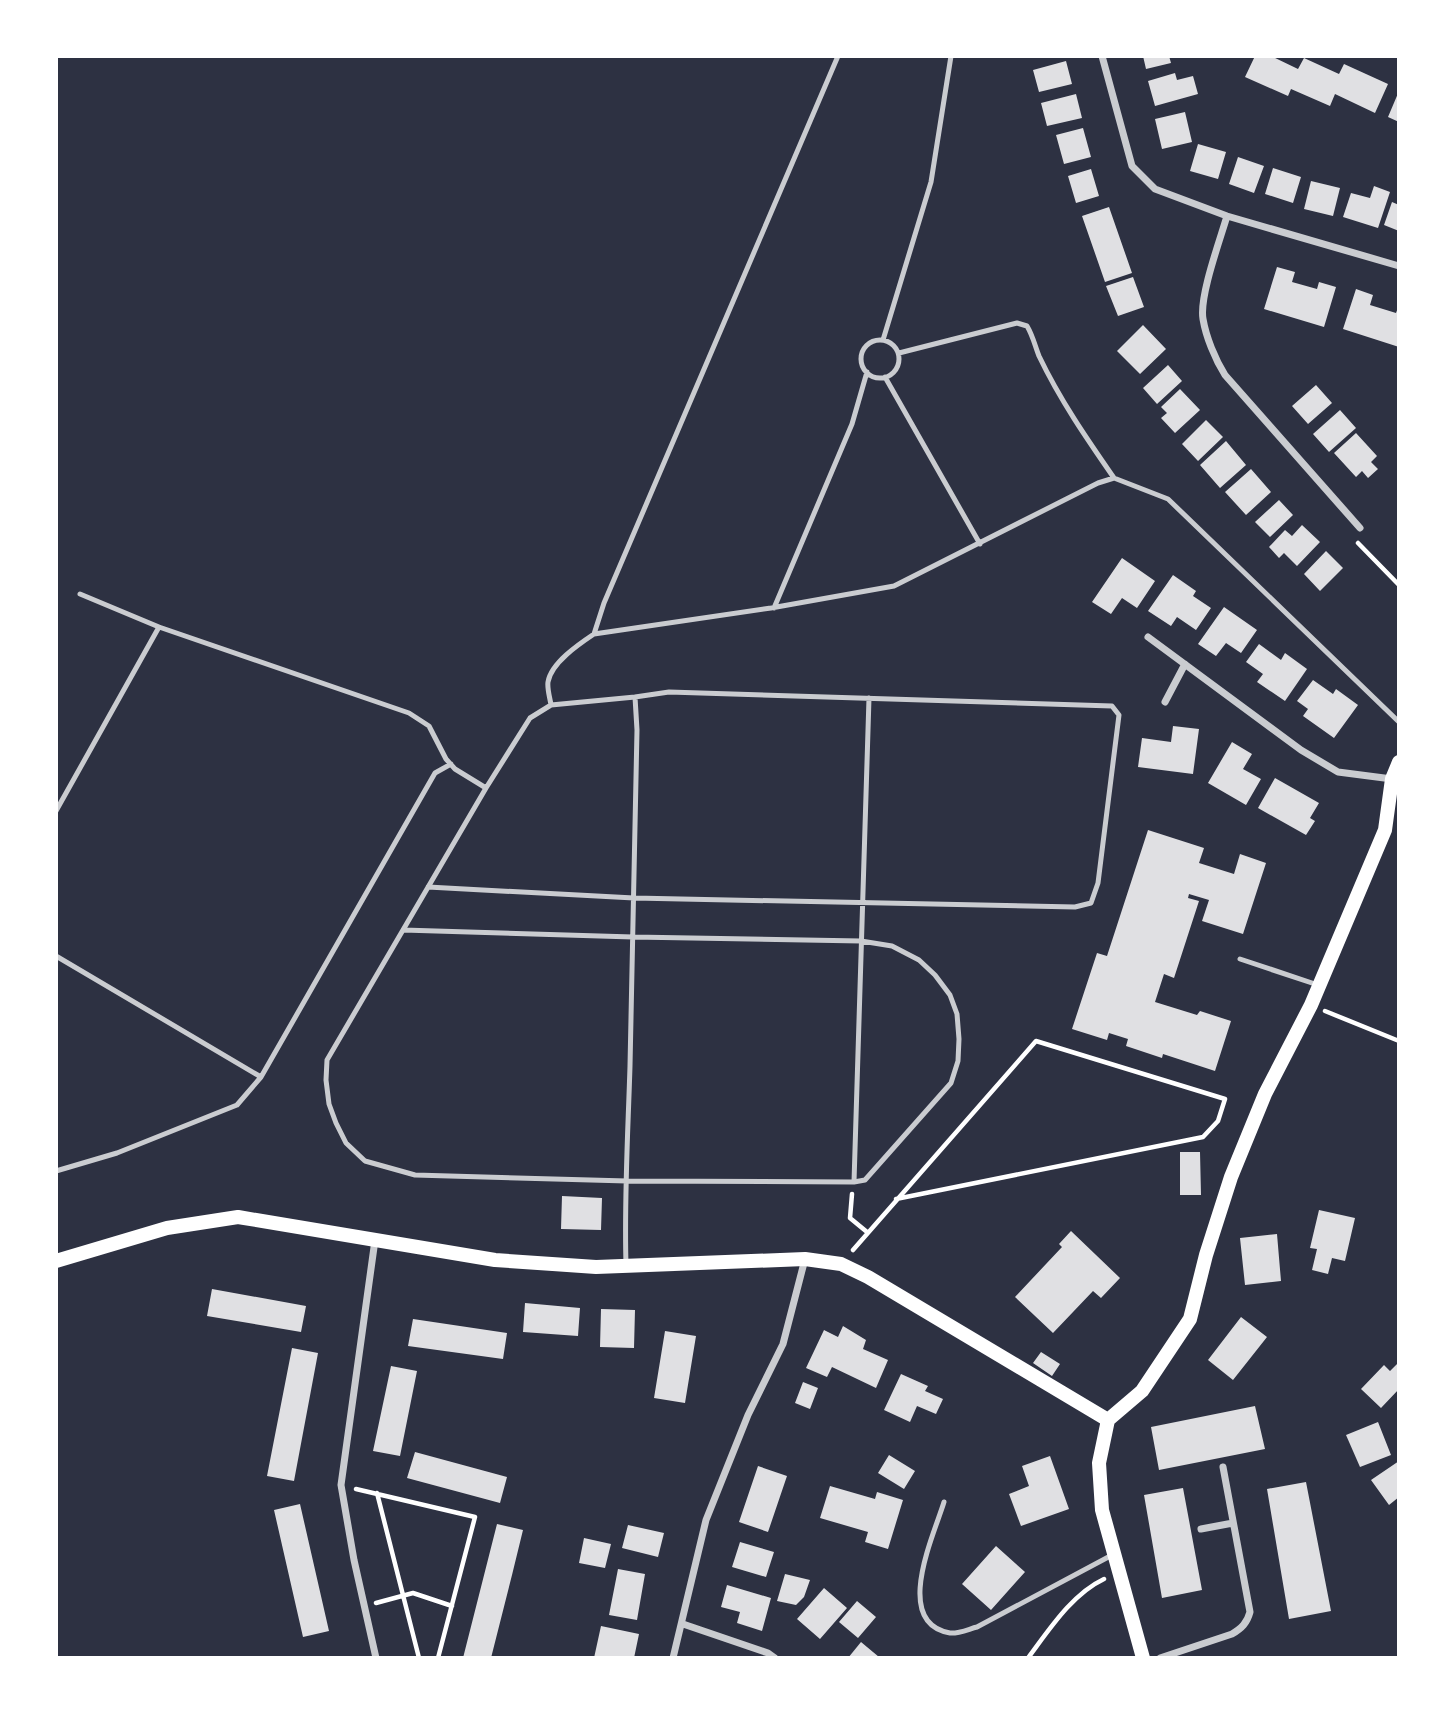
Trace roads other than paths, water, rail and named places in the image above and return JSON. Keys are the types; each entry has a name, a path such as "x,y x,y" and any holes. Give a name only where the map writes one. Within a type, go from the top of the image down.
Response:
{"main road":[{"path":"1143,1658 1102,1510 1099,1463 1108,1420 1142,1391 1189,1319 1231,1177 1265,1094 1311,1005 1385,830 1392,779 1399,762"},
{"path":"56,1261 167,1228 238,1217 495,1260 596,1267 805,1259 841,1264 868,1277 1108,1420"}],"street":[{"path":"1102,56 1132,166 1155,188 1227,216 1399,266"},
{"path":"1227,216 1203,303 1203,318 1218,364 1360,528"},
{"path":"1148,637 1301,750 1338,772 1392,779"},
{"path":"1165,702 1185,664"},
{"path":"375,1240 341,1485 376,1658"},
{"path":"673,1658 706,1520 748,1415 783,1344 805,1259"},
{"path":"1160,1658 1232,1634 1248,1620 1250,1612 1223,1467"},
{"path":"1201,1529 1234,1523"},
{"path":"683,1624 768,1653 775,1658"}],"lane":[{"path":"594,634 604,603 838,56"},
{"path":"884,340 931,182 951,56"},
{"path":"899,353 1017,323 1027,326 1035,340 1038,354 1077,425 1114,478 1168,499 1399,722"},
{"path":"884,340 891,343 899,353 896,370 885,377 878,378 867,372 861,361 864,348 874,341 884,340"},
{"path":"774,607 852,424 867,372"},
{"path":"885,377 980,544"},
{"path":"551,705 548,682 558,664 572,649 594,634 894,586 1098,483 1114,478"},
{"path":"79,594 159,626 409,713 429,726 451,764 486,788"},
{"path":"56,811 159,626"},
{"path":"403,930 861,941 892,946 919,960 950,995 957,1014 960,1039 958,1061 951,1083 864,1180 627,1181 415,1175 365,1161 346,1143 329,1104 327,1060 428,887 486,788 530,718 551,705 670,692 1088,704 1112,706 1119,715 1098,883 1091,903 1075,907 634,898 428,887"},
{"path":"626,1267 634,937 637,730 635,697"},
{"path":"854,1182 869,698"},
{"path":"56,1171 117,1153 237,1105 261,1077 435,773 451,764"},
{"path":"56,956 261,1077"},
{"path":"1240,959 1318,985"},
{"path":"944,1502 919,1589 920,1608 927,1620 937,1628 951,1633 977,1628 1114,1554"}]}
